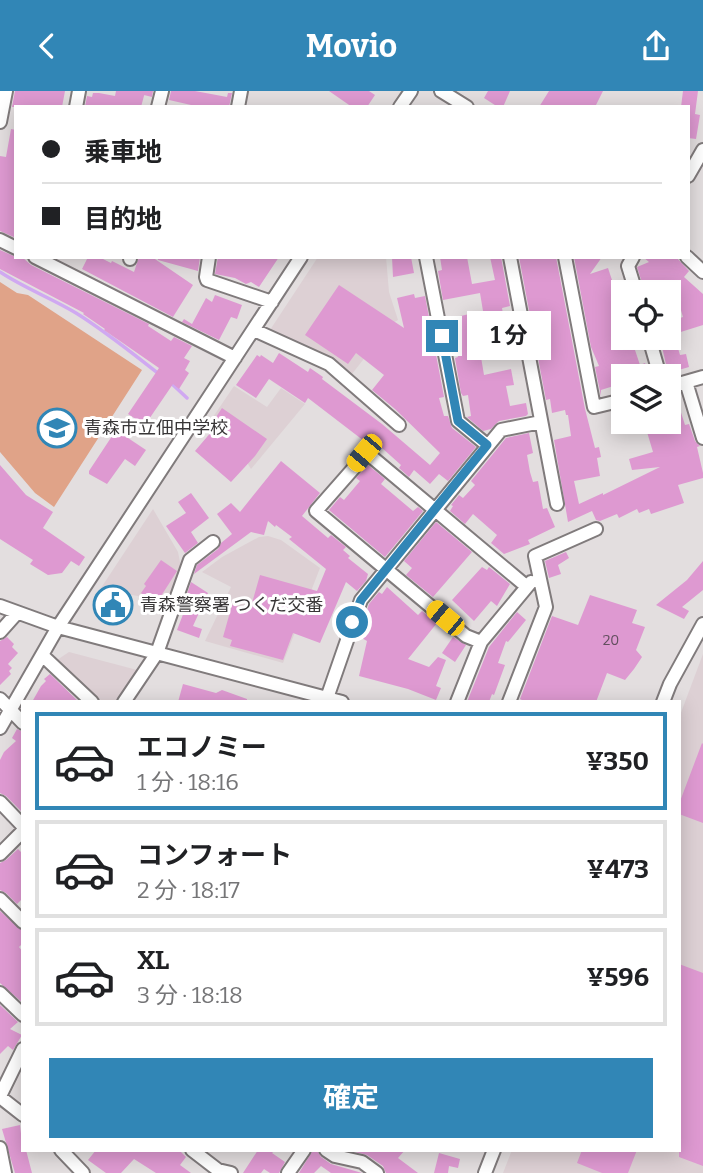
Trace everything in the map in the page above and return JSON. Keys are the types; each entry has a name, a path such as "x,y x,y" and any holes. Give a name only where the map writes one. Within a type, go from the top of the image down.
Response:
{"street":[{"path":"0,122 6,91"},
{"path":"441,91 464,105"},
{"path":"690,173 703,150"},
{"path":"40,259 235,358"},
{"path":"209,259 207,279 272,302"},
{"path":"0,728 58,627 300,259"},
{"path":"426,259 458,421 487,445"},
{"path":"510,259 557,503"},
{"path":"565,259 594,407 611,404"},
{"path":"632,259 628,266 632,280"},
{"path":"689,259 703,272"},
{"path":"254,330 329,364 399,425"},
{"path":"681,383 703,377"},
{"path":"686,382 703,438"},
{"path":"327,698 359,604 487,445 503,429 541,422"},
{"path":"481,642 466,636 316,511 367,453 526,586"},
{"path":"510,700 546,607 536,554 596,529"},
{"path":"125,700 157,653 190,560 213,542"},
{"path":"458,700 481,642 526,586 539,576"},
{"path":"0,606 58,627 334,700"},
{"path":"0,632 18,613"},
{"path":"664,700 703,624"},
{"path":"42,655 90,700"},
{"path":"0,699 21,721"},
{"path":"0,802 21,824"},
{"path":"0,854 21,833"},
{"path":"0,899 21,920"},
{"path":"0,993 21,1013"},
{"path":"21,1053 1,1092 21,1113"},
{"path":"0,1148 5,1173"},
{"path":"63,1152 83,1173"},
{"path":"194,1152 218,1170 231,1173"},
{"path":"288,1173 303,1152"},
{"path":"329,1152 362,1162 377,1173"},
{"path":"485,1173 493,1152"}],"shaded area":[{"path":"317,259 386,259 389,292 398,320 391,324 352,374 336,361 271,333 270,330"},
{"name":"青森市立佃中学校","path":"0,282 17,293 28,295 142,370 54,507 35,493 0,452"},
{"path":"234,386 267,407 281,388 305,404 251,469 239,450 211,420"},
{"path":"153,509 178,552 182,572 166,610 138,596 101,588"},
{"path":"268,536 281,540 320,568 283,663 205,641 231,587 202,572 222,557 259,537"},
{"path":"69,652 141,671 121,700 101,700 57,660"},
{"path":"703,654 703,1173 503,1173 511,1152 681,1152 681,713"}],"building":[{"path":"15,91 65,91 62,105 12,107"},
{"path":"116,91 153,91 152,97 144,95 142,105 85,105 87,96 92,97 93,93 115,96"},
{"path":"171,91 195,91 227,97 228,93 232,93 229,105 191,105 169,100"},
{"path":"329,91 369,91 375,95 368,105 349,105"},
{"path":"488,91 510,91 504,105 495,105 484,98"},
{"path":"549,91 603,91 596,105 540,105"},
{"path":"683,91 698,91 695,114 700,115 696,139 690,138 690,105 681,105"},
{"path":"11,129 14,130 14,237 0,231 0,156 6,157"},
{"path":"0,250 14,256 14,259 24,259 31,265 149,324 148,326 171,341 174,337 192,346 184,358 190,361 185,370 189,373 179,389 173,384 145,425 128,414 159,368 84,313 0,269"},
{"path":"87,259 103,259 134,272 138,259 155,259 193,285 173,317 82,269"},
{"path":"158,259 200,259 198,271"},
{"path":"218,259 278,259 259,287 251,282 246,284 235,278 215,274"},
{"path":"392,259 411,259 414,273 393,277"},
{"path":"440,259 467,259 472,284 495,280 490,259 501,259 510,306 502,308 506,346 480,351 484,375 511,369 514,385 506,386 510,406 526,403 526,416 499,421 491,429 483,431 467,417 471,416 468,395 463,396 461,393 453,328 449,329 447,319 483,311 480,293 443,300 438,271 442,270"},
{"path":"519,259 556,259 585,409 595,448 599,447 601,457 597,458 600,476 574,481 579,504 660,467 632,470 629,459 653,452 648,434 681,434 681,412 685,425 689,424 695,441 700,446 697,447 703,478 678,485 684,503 651,514 649,509 639,513 637,509 619,518 617,514 600,521 596,520 592,511 568,522 554,440 571,436 568,415 565,410 552,413 550,399 546,400"},
{"path":"574,259 601,259 590,274 608,268 612,280 611,350 635,350 640,364 611,364 611,387 601,390 601,396 595,367 599,366 591,347"},
{"path":"645,259 678,259 689,271 684,277 703,294 703,325 681,332 681,280 641,280 637,267 649,262"},
{"path":"339,285 404,328 397,298 414,294 415,298 425,296 444,397 439,398 444,416 448,416 452,428 476,447 448,481 439,474 430,484 414,470 409,477 399,468 401,465 382,448 377,450 308,398 305,403 269,379 256,398 236,385 257,355 273,363 279,353 308,372 310,368 323,377 322,379 382,424 430,465 440,453 372,390 384,375 356,353 348,364 305,335"},
{"path":"215,295 242,305 237,319 231,317 219,340 182,322 184,319 192,324 206,298 212,302"},
{"path":"663,350 679,350 680,355 686,354 689,367 681,369 681,364 666,364"},
{"path":"222,408 267,439 231,482 195,451 218,424 214,420"},
{"path":"116,430 146,450 135,466 125,459 107,484 89,474 89,471"},
{"path":"529,433 533,453 527,455 530,472 533,482 538,481 543,509 547,508 555,527 528,540 530,544 504,554 491,543 497,535 473,514 465,524 450,511 453,506 451,505 459,495 463,498 475,485 471,481 506,438"},
{"path":"281,461 320,493 302,516 328,538 331,535 346,547 343,550 350,556 348,558 368,574 366,581 357,591 346,582 320,643 293,633 283,660 230,646 232,640 223,637 232,605 250,610 260,575 317,591 326,569 289,539 292,537 268,521 264,535 251,532 194,574 197,565 232,534 217,514 231,503 240,512"},
{"path":"0,465 26,495 53,512 43,528 85,557 79,566 71,561 62,573 48,575 30,564 33,560 0,539"},
{"path":"368,465 385,479 381,484 413,511 418,507 423,511 385,557 329,510 340,497 344,500 360,481 356,478"},
{"path":"191,493 209,518 191,532 198,543 185,553 166,526 186,513 178,502"},
{"path":"436,522 472,552 433,597 406,575 412,568 404,561"},
{"path":"566,552 569,558 558,565 561,574 549,578 545,561"},
{"path":"161,560 177,571 156,604 141,593"},
{"path":"703,561 703,590 682,607 689,611 684,619 656,605 687,580"},
{"path":"482,567 487,570 489,567 510,584 497,606 491,601 474,621 452,600"},
{"path":"191,582 208,593 193,626 202,629 199,638 177,630 187,604 184,603"},
{"path":"387,587 418,615 422,611 437,623 408,659 429,667 438,657 446,660 436,686 441,688 436,700 408,689 359,676 367,641 360,637 365,616 369,604"},
{"name":"青森警察署 つくだ交番","path":"103,594 126,600 122,615 103,609 100,603"},
{"path":"590,595 637,610 632,623 645,627 636,650 642,657 625,680 607,673 597,700 520,699 552,616 578,625"},
{"path":"517,612 526,620 508,642 506,641 498,663 505,665 494,695 492,694 490,700 468,700 489,647"},
{"path":"7,637 18,653 8,664 12,668 9,671 11,674 0,685 0,641"},
{"path":"453,637 466,645 455,662 442,653"},
{"path":"50,674 77,700 33,700 46,681 44,679"},
{"path":"183,684 216,693 222,690 247,699 247,700 179,700"},
{"path":"17,729 21,731 21,811 0,793 0,760 16,741 12,738"},
{"path":"702,743 703,823 681,815 681,799"},
{"path":"18,849 21,852 21,900 17,904 0,890 0,863"},
{"path":"0,911 21,929 21,1001 0,983"},
{"path":"681,965 703,973 703,1166 679,1157"},
{"path":"0,1005 18,1022 10,1029 21,1037 13,1050 8,1046 0,1054"},
{"path":"20,1125 21,1152 27,1152 32,1173 15,1173 2,1129"},
{"path":"94,1152 181,1152 186,1157 180,1165 191,1173 156,1173 134,1159 121,1173 106,1173 88,1160"},
{"path":"257,1152 273,1152 285,1162 279,1173 270,1173 264,1169 261,1173 243,1173"},
{"path":"312,1152 318,1152 331,1164 362,1173 331,1173 321,1166 314,1173 299,1173"},
{"path":"355,1152 403,1152 398,1158 418,1173 386,1173 383,1166 367,1155"},
{"path":"581,1152 636,1152 628,1173 602,1173 577,1163"},
{"path":"439,1153 460,1159 458,1168 449,1166 448,1173 434,1173"}],"waterway":[{"path":"0,272 76,313 159,374"},
{"path":"171,383 187,398"}],"place":[{"name":"青森市立佃中学校","path":"57,428"},
{"name":"青森警察署 つくだ交番","path":"113,605"}],"route":[{"path":"352,622 361,600 487,445 458,421 442,336"}]}
